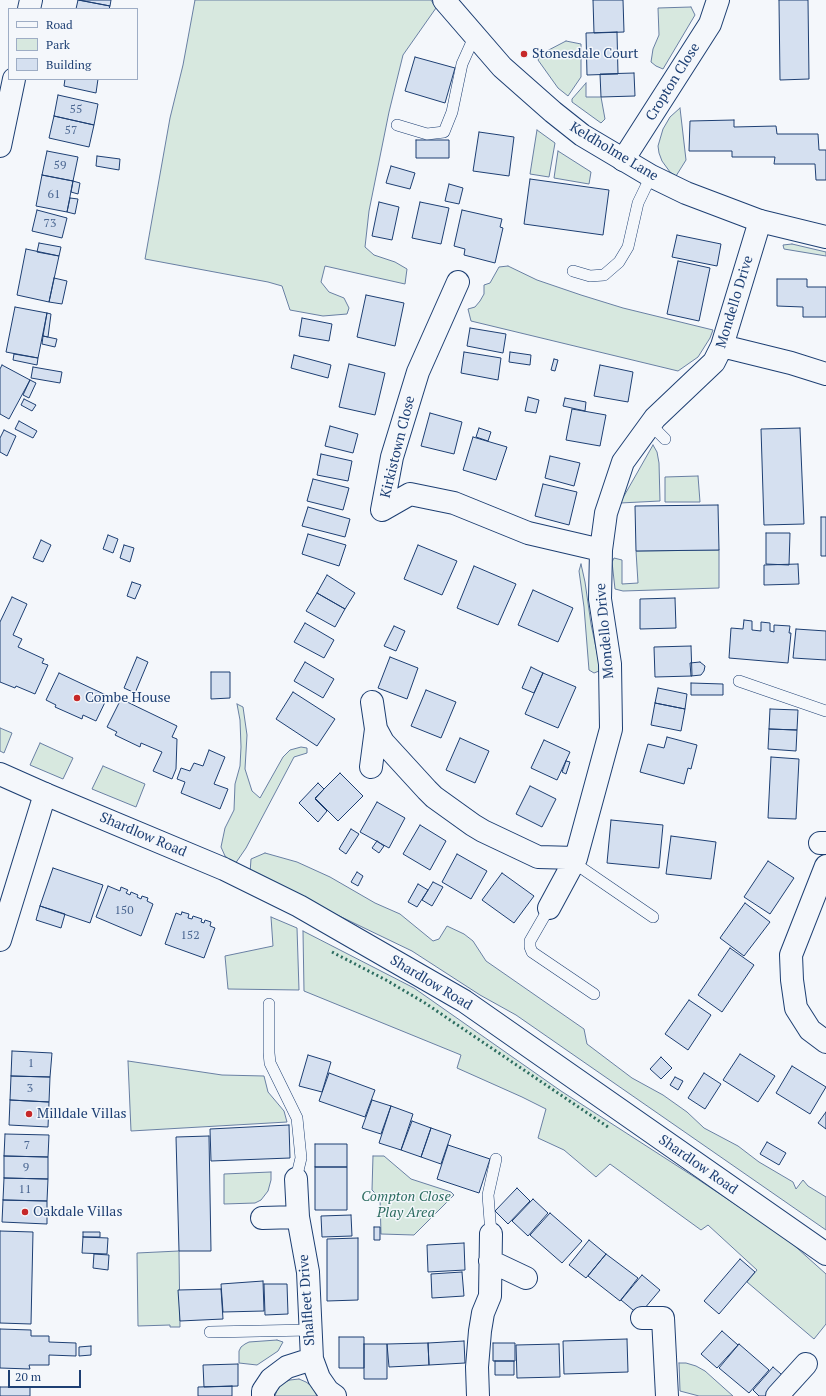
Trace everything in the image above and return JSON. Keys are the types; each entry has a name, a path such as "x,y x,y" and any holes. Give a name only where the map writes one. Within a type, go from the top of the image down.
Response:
{"street":[{"name":"Keldholme Lane","path":"444,0 502,67 553,112 582,135 651,176 686,193 760,221 826,237"},
{"name":"Cropton Close","path":"623,160 710,24 718,0"},
{"path":"0,146 14,80"},
{"name":"Mondello Drive","path":"549,908 574,861 611,729 610,664 600,599 601,550 606,513 623,462 657,432 655,418 714,362 722,346 760,221"},
{"name":"Kirkistown Close","path":"458,282 418,372 392,457 382,510 410,494 454,504 528,534 601,550"},
{"path":"722,346 792,363 826,374"},
{"path":"371,767 376,729 372,702"},
{"path":"376,729 383,742 434,797 473,825 538,857 574,861"},
{"name":"Shardlow Road","path":"0,774 44,794 224,869 299,906 464,1001 826,1254"},
{"path":"0,940 44,794"},
{"path":"826,866 791,955 792,980 796,1008 810,1030 826,1042"},
{"name":"Shalfleet Drive","path":"296,1179 298,1217 308,1272 312,1359 319,1378 328,1391 335,1396"},
{"path":"262,1218 298,1217"},
{"path":"478,1396 480,1332 483,1313 490,1296 491,1234"},
{"path":"490,1261 526,1278"},
{"path":"642,1318 663,1318 667,1396"},
{"name":"Shalfleet Drive","path":"263,1396 263,1390 271,1379 286,1367 312,1359"},
{"path":"777,1396 806,1364"}],"lane":[{"path":"397,125 427,134 444,132 452,112 462,64 475,35"},
{"path":"573,271 590,276 604,275 619,262 628,247 638,203 651,176"},
{"path":"739,680 826,711"},
{"path":"574,861 653,917"},
{"path":"549,908 530,941 532,952 594,994"},
{"name":"Shalfleet Drive","path":"269,1004 268,1053 270,1063 297,1118 301,1158 296,1179"},
{"path":"491,1234 488,1195 496,1159"},
{"path":"210,1332 310,1330"}],"green space":[{"path":"195,0 431,0 436,8 403,55 389,112 369,211 365,247 374,255 395,262 407,269 405,284 325,266 321,282 329,292 344,298 349,308 347,314 323,316 290,310 282,286 268,282 145,259 170,118 183,65"},
{"path":"691,7 695,15 663,69 656,66 651,62 653,49 659,35 658,8"},
{"path":"566,41 581,44 581,77 568,96 558,88 538,60 541,54"},
{"path":"586,83 586,97 601,97 605,119 601,123 572,102 572,99"},
{"path":"680,108 686,160 676,176 670,172 662,161 658,146 663,129 670,117"},
{"path":"537,130 555,143 549,177 530,174"},
{"path":"558,151 591,172 589,184 554,178"},
{"path":"792,244 826,252 826,256 784,249 783,245"},
{"path":"508,266 537,280 581,295 623,308 713,330 710,338 698,357 678,371 471,321 468,309 475,307 480,301 484,294 484,285 490,283 499,267"},
{"path":"653,445 657,452 659,463 660,501 620,503"},
{"path":"698,476 700,502 665,502 665,477"},
{"path":"719,550 719,588 623,591 615,589 612,562 614,558 622,560 622,584 638,583 636,551"},
{"path":"581,564 599,662 599,671 594,673 589,670 584,607 579,571"},
{"path":"237,704 243,707 247,735 245,769 252,791 260,798 283,757 290,750 301,747 307,748 307,753 294,757 246,848 235,864 225,856 221,847 225,828 234,810 235,784 240,766 240,720"},
{"path":"0,728 12,733 4,753 0,751"},
{"path":"40,743 73,758 63,779 30,765"},
{"path":"103,766 145,784 136,807 92,789"},
{"path":"265,853 297,862 330,877 375,903 400,914 433,941 439,939 447,926 464,934 473,941 486,961 584,1029 587,1044 632,1078 663,1095 687,1112 704,1128 738,1146 759,1162 793,1182 796,1189 803,1180 808,1186 826,1197 826,1230 516,1015 480,995 412,951 250,873 251,859"},
{"path":"271,917 297,928 299,990 228,989 225,956 273,946"},
{"path":"303,931 414,988 561,1091 787,1239 826,1274 826,1324 814,1339 747,1282 757,1270 708,1225 701,1230 610,1164 596,1177 564,1150 538,1138 546,1109 457,1068 461,1055 304,991"},
{"path":"128,1061 222,1075 264,1076 268,1092 284,1111 287,1122 131,1131"},
{"name":"Compton Close Play Area","path":"373,1156 384,1156 411,1179 451,1192 454,1195 414,1235 381,1234 380,1198 372,1190"},
{"path":"271,1172 271,1180 268,1191 261,1200 255,1203 224,1204 224,1174"},
{"path":"179,1251 180,1327 170,1327 170,1325 138,1326 137,1253"},
{"path":"277,1340 283,1342 278,1351 257,1365 239,1363 239,1351 245,1344 249,1342"},
{"path":"679,1363 686,1363 696,1366 705,1371 733,1396 699,1396 680,1391"},
{"path":"299,1379 313,1387 317,1396 275,1396 282,1383"}],"building":[{"path":"78,0 110,6 109,8 76,8"},
{"path":"79,0 111,0 110,6"},
{"path":"593,0 623,0 624,32 594,33"},
{"path":"779,0 808,0 809,79 780,80"},
{"path":"617,32 618,74 587,75 586,33"},
{"path":"415,57 455,68 445,103 405,91"},
{"path":"634,73 635,96 601,97 600,74"},
{"path":"65,80 98,80 96,93 64,86"},
{"path":"58,95 98,104 94,125 54,116"},
{"path":"54,116 94,125 89,147 49,138"},
{"path":"734,120 734,127 776,126 777,134 818,134 819,150 826,150 826,180 816,180 815,164 774,164 775,157 732,157 732,151 689,151 690,121"},
{"path":"479,132 514,137 509,176 473,171"},
{"path":"416,140 449,140 449,158 416,158"},
{"path":"47,151 78,157 73,181 42,175"},
{"path":"97,156 120,159 119,170 96,166"},
{"path":"391,166 415,173 410,189 386,183"},
{"path":"42,175 73,181 67,212 36,206"},
{"path":"530,179 609,190 603,235 524,224"},
{"path":"73,181 80,183 78,194 71,192"},
{"path":"449,184 463,188 459,204 445,201"},
{"path":"70,198 78,199 75,214 67,212"},
{"path":"379,202 399,207 392,240 372,236"},
{"path":"420,202 449,208 441,244 412,238"},
{"path":"37,210 67,218 62,238 32,231"},
{"path":"462,210 502,219 500,227 503,228 495,263 464,255 465,249 454,246"},
{"path":"677,235 721,244 717,266 672,257"},
{"path":"39,243 61,247 59,256 37,252"},
{"path":"26,249 59,256 49,302 17,295"},
{"path":"678,261 710,268 699,321 667,314"},
{"path":"54,278 67,281 62,304 49,302"},
{"path":"777,279 807,279 807,287 826,287 826,317 803,317 803,307 777,306"},
{"path":"366,295 404,303 395,346 357,337"},
{"path":"15,307 47,313 38,358 6,352"},
{"path":"47,313 51,314 48,337 43,336"},
{"path":"302,318 332,324 329,341 299,336"},
{"path":"470,328 506,334 503,353 467,346"},
{"path":"43,336 57,339 55,347 42,344"},
{"path":"464,352 501,358 498,380 461,373"},
{"path":"510,352 531,355 530,365 509,362"},
{"path":"14,354 38,358 37,365 13,360"},
{"path":"294,355 331,365 328,378 291,368"},
{"path":"554,359 558,360 555,371 551,370"},
{"path":"349,364 385,373 375,415 339,407"},
{"path":"2,365 30,380 9,419 0,414 0,369"},
{"path":"600,365 633,372 628,402 594,396"},
{"path":"33,367 62,372 60,383 31,378"},
{"path":"30,380 36,383 29,398 23,395"},
{"path":"528,397 539,400 536,413 525,411"},
{"path":"565,398 586,402 585,411 563,406"},
{"path":"24,399 36,405 32,411 21,405"},
{"path":"572,409 606,415 600,446 566,440"},
{"path":"430,413 462,422 454,454 421,446"},
{"path":"19,421 37,431 33,438 15,429"},
{"path":"330,426 358,434 353,453 325,446"},
{"path":"479,428 491,432 488,441 476,437"},
{"path":"800,428 804,524 764,525 761,429"},
{"path":"4,430 16,436 7,456 0,452 0,438"},
{"path":"473,437 507,447 496,480 463,470"},
{"path":"321,454 352,461 348,481 317,475"},
{"path":"550,456 580,463 574,486 545,478"},
{"path":"313,479 349,488 343,510 307,501"},
{"path":"543,484 577,492 569,525 535,516"},
{"path":"718,505 719,550 636,551 635,506"},
{"path":"308,507 350,519 345,537 302,526"},
{"path":"821,517 826,517 826,556 821,556"},
{"path":"766,533 790,533 789,565 766,564"},
{"path":"308,534 346,545 339,566 302,554"},
{"path":"108,535 118,539 113,553 103,549"},
{"path":"41,540 51,545 43,562 33,558"},
{"path":"124,545 134,548 130,562 120,558"},
{"path":"418,545 457,561 442,595 404,579"},
{"path":"798,564 799,584 764,585 764,565"},
{"path":"474,566 516,584 498,625 457,608"},
{"path":"327,575 355,593 345,609 317,593"},
{"path":"132,582 141,585 135,599 127,596"},
{"path":"533,590 573,608 558,642 518,625"},
{"path":"317,593 345,609 335,627 306,611"},
{"path":"12,597 27,604 13,635 22,639 18,647 44,659 42,663 48,665 35,694 16,686 15,688 0,682 0,622"},
{"path":"675,598 676,628 640,629 640,599"},
{"path":"744,620 752,621 752,630 761,631 761,622 770,623 770,631 774,632 774,625 790,626 789,633 791,633 788,663 729,658 731,628 743,629"},
{"path":"305,623 334,640 324,658 294,642"},
{"path":"394,626 405,631 396,651 384,646"},
{"path":"796,629 826,631 826,660 793,658"},
{"path":"691,646 692,676 655,677 654,647"},
{"path":"137,657 148,662 135,693 124,688"},
{"path":"390,657 418,668 407,699 378,688"},
{"path":"305,662 334,679 323,698 294,681"},
{"path":"700,662 705,666 704,671 701,675 691,676 690,663"},
{"path":"531,667 543,673 534,693 522,688"},
{"path":"211,672 230,672 230,698 211,699"},
{"name":"Combe House","path":"59,673 108,696 96,721 83,715 82,719 55,707 56,705 46,700"},
{"path":"543,673 576,687 558,728 525,714"},
{"path":"691,683 723,684 723,695 691,695"},
{"path":"658,688 687,694 685,709 655,703"},
{"path":"426,690 456,702 441,738 411,726"},
{"path":"293,692 335,719 317,746 276,719"},
{"path":"121,699 177,726 172,737 177,739 176,769 172,779 153,771 162,752 141,743 140,747 115,735 117,732 107,727"},
{"path":"655,703 685,709 681,731 651,725"},
{"path":"770,709 798,710 797,730 769,729"},
{"path":"769,729 797,730 796,751 768,749"},
{"path":"667,737 697,745 691,769 688,768 684,784 640,772 648,744 664,748"},
{"path":"460,738 489,751 475,783 446,770"},
{"path":"544,740 570,752 557,780 531,768"},
{"path":"209,750 225,757 214,784 228,789 220,809 181,793 185,782 177,779 181,768 190,771 194,763 203,766"},
{"path":"771,757 799,759 796,819 768,818"},
{"path":"566,761 570,762 566,774 562,772"},
{"path":"340,773 363,796 338,821 315,798"},
{"path":"318,783 324,789 315,799 327,811 318,822 299,803"},
{"path":"530,786 556,799 542,827 516,814"},
{"path":"377,802 405,818 389,848 360,832"},
{"path":"611,820 663,825 659,868 607,863"},
{"path":"420,825 446,841 430,870 403,854"},
{"path":"351,829 359,834 346,854 339,849"},
{"path":"671,836 716,842 711,879 666,874"},
{"path":"377,841 384,846 379,853 372,848"},
{"path":"457,854 487,871 471,899 442,882"},
{"path":"768,861 794,878 770,914 744,897"},
{"path":"53,868 103,885 90,923 40,906"},
{"path":"357,872 363,876 358,886 351,882"},
{"path":"502,873 534,896 514,923 482,900"},
{"path":"433,882 443,887 432,906 422,900"},
{"path":"418,884 428,890 417,907 408,902"},
{"path":"108,886 120,891 121,887 128,890 126,893 130,895 131,892 138,895 137,897 141,899 142,896 148,898 147,901 153,904 141,936 96,917"},
{"path":"745,903 770,922 744,956 720,938"},
{"path":"40,906 65,914 61,928 36,920"},
{"path":"182,912 189,914 188,918 192,919 193,916 202,919 201,922 204,923 205,920 211,922 210,926 215,928 204,958 165,944 176,913 181,915"},
{"path":"730,948 754,965 722,1012 698,995"},
{"path":"689,1000 711,1015 688,1050 665,1034"},
{"name":"Milldale Villas","path":"12,1051 52,1053 50,1077 11,1076"},
{"path":"740,1054 775,1076 758,1102 723,1080"},
{"path":"308,1055 331,1062 322,1092 299,1086"},
{"path":"661,1057 672,1068 661,1079 650,1069"},
{"path":"792,1066 826,1087 810,1114 776,1093"},
{"path":"329,1073 375,1090 365,1117 319,1101"},
{"path":"704,1073 721,1084 705,1109 688,1098"},
{"name":"Milldale Villas","path":"11,1076 50,1077 49,1102 10,1100"},
{"path":"675,1077 683,1081 678,1090 670,1085"},
{"name":"Milldale Villas","path":"10,1100 49,1102 48,1127 9,1125"},
{"path":"372,1100 391,1106 381,1134 362,1128"},
{"path":"391,1106 413,1114 401,1150 379,1143"},
{"path":"826,1112 826,1129 818,1123"},
{"path":"412,1121 431,1128 421,1157 401,1150"},
{"path":"289,1125 290,1158 211,1161 210,1129"},
{"path":"431,1128 451,1135 441,1164 421,1157"},
{"path":"5,1134 49,1135 48,1157 4,1156"},
{"path":"209,1136 211,1251 179,1251 176,1137"},
{"path":"767,1142 786,1153 779,1165 760,1154"},
{"path":"315,1144 347,1144 347,1167 315,1167"},
{"path":"448,1145 490,1159 479,1193 437,1179"},
{"name":"Oakdale Villas","path":"4,1156 48,1157 48,1179 4,1178"},
{"path":"315,1167 347,1167 347,1210 315,1210"},
{"name":"Oakdale Villas","path":"4,1178 48,1179 47,1201 3,1200"},
{"path":"517,1188 530,1201 508,1224 495,1211"},
{"path":"533,1199 548,1213 528,1236 512,1221"},
{"name":"Oakdale Villas","path":"3,1200 47,1201 47,1224 2,1222"},
{"path":"550,1213 582,1241 562,1263 530,1235"},
{"path":"351,1215 352,1236 322,1237 321,1216"},
{"path":"374,1227 380,1227 380,1240 374,1240"},
{"path":"0,1231 33,1232 31,1324 0,1323"},
{"path":"83,1232 100,1232 100,1237 83,1237"},
{"path":"83,1237 108,1238 107,1254 82,1253"},
{"path":"358,1238 358,1300 327,1301 327,1239"},
{"path":"589,1240 606,1254 586,1278 569,1265"},
{"path":"464,1243 465,1270 428,1272 427,1245"},
{"path":"94,1254 109,1255 108,1270 93,1268"},
{"path":"606,1254 638,1278 620,1301 588,1276"},
{"path":"740,1259 755,1272 719,1314 704,1301"},
{"path":"462,1272 464,1296 432,1298 431,1274"},
{"path":"642,1275 660,1290 639,1315 621,1300"},
{"path":"263,1281 264,1311 223,1312 221,1284"},
{"path":"264,1284 287,1284 288,1314 265,1315"},
{"path":"221,1289 223,1319 180,1321 178,1290"},
{"path":"0,1329 31,1330 31,1336 49,1336 49,1342 76,1343 76,1356 49,1355 49,1365 29,1365 30,1369 0,1368"},
{"path":"722,1331 738,1345 717,1368 701,1354"},
{"path":"339,1337 364,1337 364,1368 339,1368"},
{"path":"627,1339 628,1372 564,1374 563,1341"},
{"path":"464,1341 465,1363 429,1365 428,1343"},
{"path":"428,1343 429,1365 389,1367 387,1344"},
{"path":"493,1343 515,1343 515,1361 493,1361"},
{"path":"364,1344 387,1344 387,1379 364,1379"},
{"path":"559,1344 560,1377 517,1378 516,1345"},
{"path":"739,1344 769,1370 749,1393 719,1368"},
{"path":"91,1346 91,1355 79,1356 79,1347"},
{"path":"495,1361 514,1361 514,1375 495,1375"},
{"path":"238,1364 238,1386 204,1387 203,1365"},
{"path":"773,1367 789,1381 775,1396 759,1396 753,1390"},
{"path":"232,1386 232,1396 198,1396 198,1387"},
{"path":"0,1387 30,1387 30,1396 0,1396"}],"hedge":[{"path":"332,952 386,980 425,1003 608,1127"}],"place":[{"name":"Stonesdale Court","path":"524,54"},
{"name":"Combe House","path":"77,698"},
{"name":"Milldale Villas","path":"29,1114"},
{"name":"Oakdale Villas","path":"25,1212"}]}
